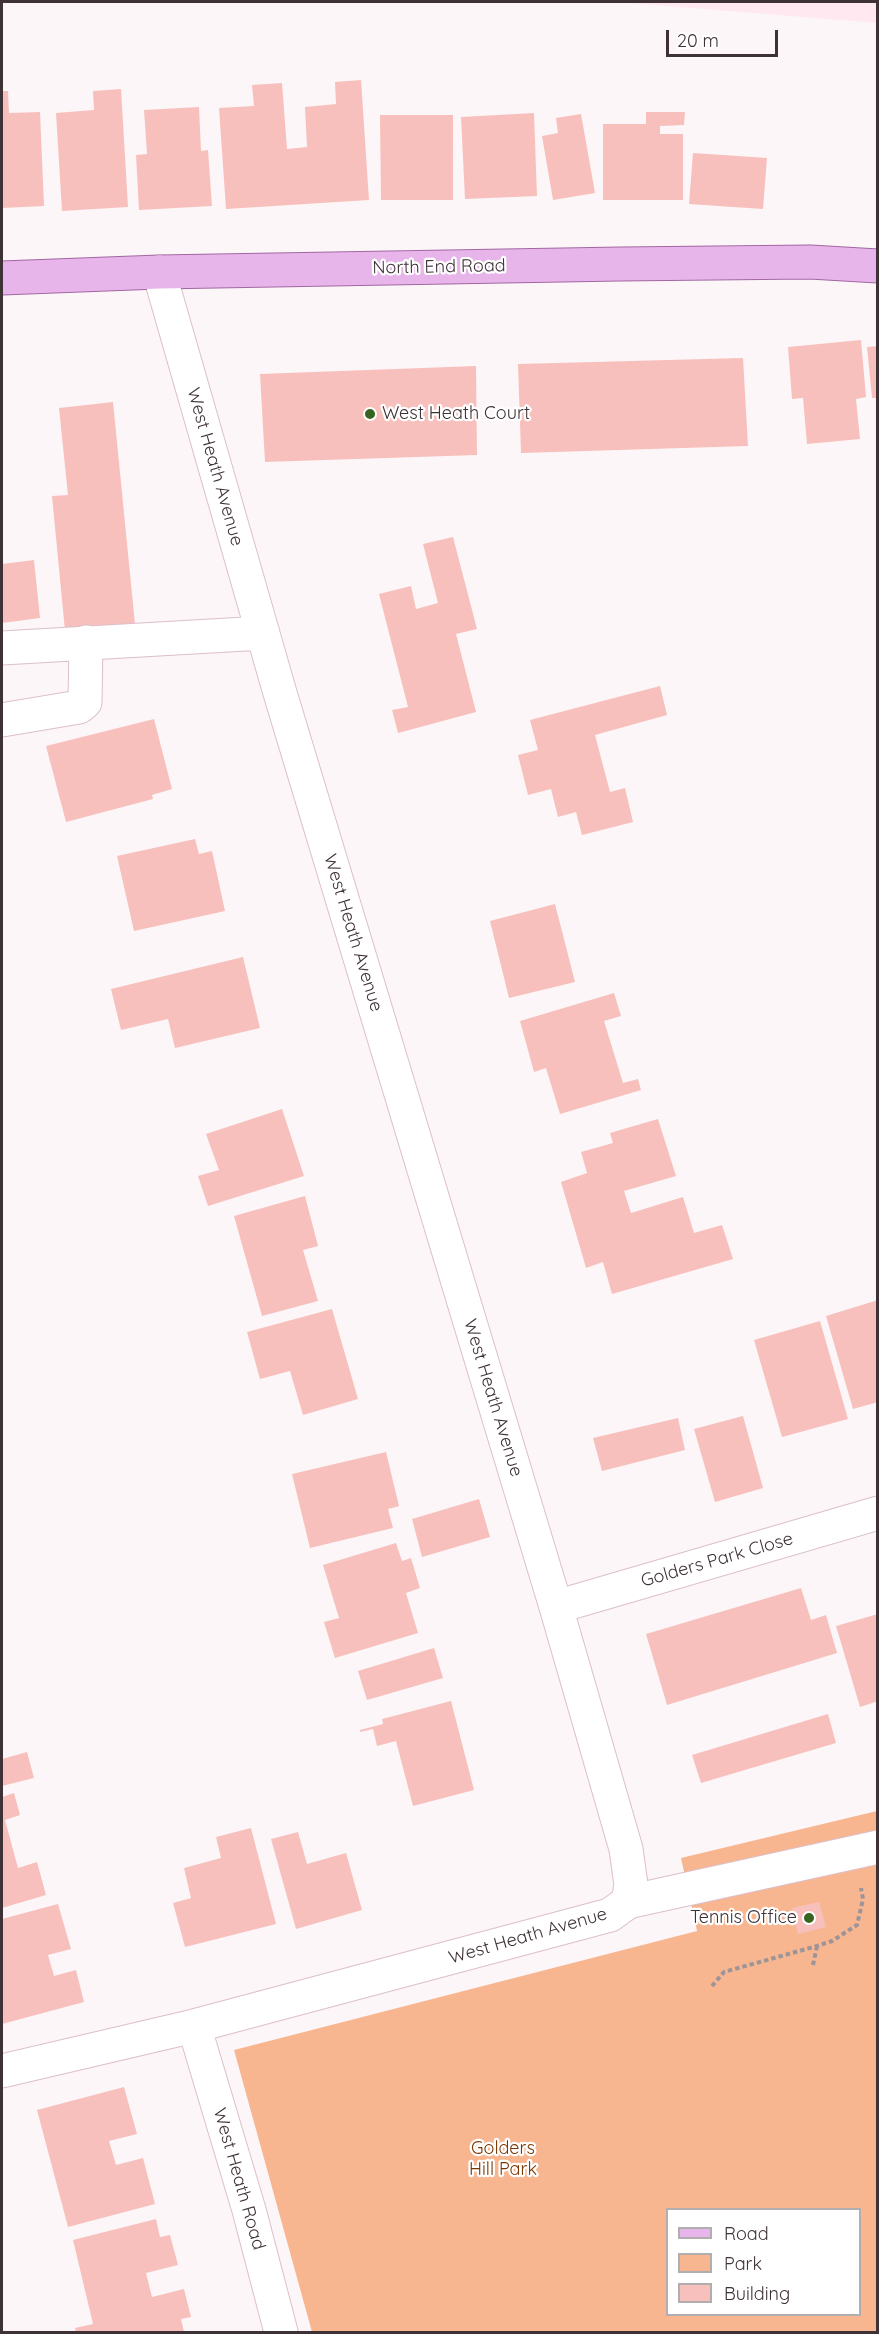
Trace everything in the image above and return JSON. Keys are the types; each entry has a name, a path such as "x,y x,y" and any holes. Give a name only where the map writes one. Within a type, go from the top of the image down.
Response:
{"main road":[{"name":"North End Road","path":"2,278 159,272 810,262 878,266"}],"street":[{"name":"West Heath Avenue","path":"2,2071 195,2026 610,1915 628,1902 631,1886 626,1849 556,1607 262,633 159,272"},
{"path":"2,648 262,633"},
{"path":"2,720 79,707 85,702 86,642"},
{"name":"Golders Park Close","path":"556,1607 878,1513"},
{"path":"628,1902 878,1847"},
{"name":"West Heath Road","path":"195,2026 249,2210 281,2332"}],"path":[{"path":"712,1986 724,1972 832,1941 857,1925 863,1899 860,1879"},
{"path":"813,1965 817,1946"}],"shaded area":[{"path":"618,2 877,2 877,23"}],"green space":[{"name":"Golders Hill Park","path":"877,1811 877,2332 312,2332 234,2050 697,1931 681,1858"}],"building":[{"path":"361,80 369,200 226,209 219,108 254,106 252,85 282,83 287,149 307,147 305,107 336,104 335,82"},
{"path":"121,89 128,207 62,211 56,113 94,110 93,91"},
{"path":"2,91 8,91 9,113 40,112 44,206 2,208"},
{"path":"199,107 201,151 208,150 212,206 139,210 136,155 147,154 144,110"},
{"path":"646,112 685,112 684,125 660,126 660,134 683,134 683,200 603,200 603,124 646,124"},
{"path":"534,113 537,196 465,199 461,117"},
{"path":"581,114 595,193 553,200 542,136 558,133 556,118"},
{"path":"380,115 453,115 453,200 381,200"},
{"path":"693,153 767,158 763,209 689,204"},
{"path":"861,340 866,397 856,399 860,439 807,444 803,398 792,399 788,347"},
{"path":"878,346 878,398 872,398 867,347"},
{"path":"743,358 748,446 521,453 518,364"},
{"name":"West Heath Court","path":"476,366 477,455 265,462 260,374"},
{"path":"113,402 135,624 65,631 52,496 68,495 59,408"},
{"path":"453,537 477,629 456,634 476,712 398,733 392,710 408,707 379,594 411,586 416,609 438,603 423,544"},
{"path":"34,560 40,618 2,623 2,564"},
{"path":"660,686 667,715 595,735 610,792 625,788 633,822 582,835 576,812 558,817 551,789 528,795 518,755 538,750 530,720"},
{"path":"154,719 172,789 152,795 153,799 66,822 46,746"},
{"path":"195,839 199,854 212,851 225,911 134,931 117,856"},
{"path":"555,904 575,982 509,998 490,921"},
{"path":"243,957 260,1028 175,1048 168,1019 121,1030 111,989"},
{"path":"614,993 621,1016 604,1021 623,1083 638,1079 641,1090 560,1114 546,1068 534,1072 520,1021"},
{"path":"282,1109 304,1176 208,1206 198,1176 219,1170 206,1134"},
{"path":"658,1119 676,1176 624,1191 631,1213 683,1197 694,1233 722,1225 733,1259 612,1294 603,1262 586,1268 561,1182 587,1173 581,1152 613,1143 610,1133"},
{"path":"305,1196 318,1246 303,1250 318,1301 262,1316 234,1216"},
{"path":"878,1300 878,1402 853,1409 826,1316"},
{"path":"332,1309 358,1399 303,1415 290,1371 260,1379 247,1332"},
{"path":"820,1321 848,1419 782,1437 754,1340"},
{"path":"743,1416 763,1488 715,1502 694,1429"},
{"path":"678,1418 685,1450 602,1471 593,1438"},
{"path":"386,1452 399,1506 388,1509 393,1528 310,1548 292,1474"},
{"path":"479,1499 490,1537 422,1557 412,1519"},
{"path":"396,1543 402,1561 411,1558 420,1588 406,1593 418,1633 335,1658 324,1622 339,1618 323,1565"},
{"path":"801,1588 811,1620 826,1615 837,1653 667,1705 646,1634"},
{"path":"878,1614 878,1701 860,1707 836,1626"},
{"path":"434,1648 443,1678 367,1700 358,1671"},
{"path":"451,1701 474,1790 413,1806 396,1741 377,1746 373,1729 360,1732 360,1730 383,1724 382,1719"},
{"path":"828,1714 836,1743 701,1783 692,1755"},
{"path":"27,1752 34,1778 2,1786 2,1759"},
{"path":"14,1793 20,1815 5,1820 18,1868 37,1862 46,1895 2,1908 2,1797"},
{"path":"251,1828 276,1924 185,1947 173,1903 191,1898 184,1868 221,1858 216,1837"},
{"path":"298,1832 307,1864 346,1853 362,1910 296,1929 271,1839"},
{"name":"Tennis Office","path":"819,1902 826,1927 798,1934 792,1908"},
{"path":"58,1904 71,1949 48,1955 54,1976 76,1970 84,2002 2,2024 2,1919"},
{"path":"124,2087 137,2134 109,2141 116,2165 143,2158 155,2204 68,2227 37,2110"},
{"path":"156,2219 160,2237 170,2235 178,2265 146,2273 152,2297 184,2289 191,2317 181,2319 184,2332 76,2332 75,2328 93,2324 73,2240"}],"place":[{"name":"West Heath Court","path":"370,414"},
{"name":"Tennis Office","path":"809,1918"}]}
